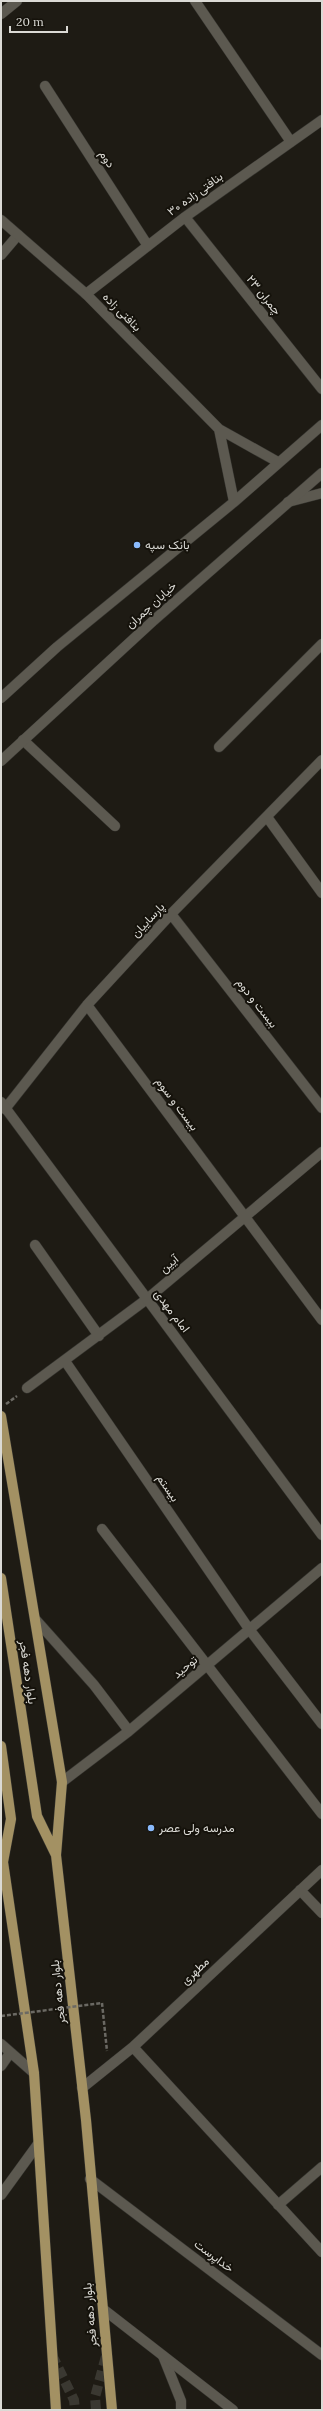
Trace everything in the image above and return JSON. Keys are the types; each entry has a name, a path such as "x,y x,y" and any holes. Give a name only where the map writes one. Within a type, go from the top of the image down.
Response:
{"main road":[{"path":"1,1416 62,1782 56,1855"},
{"name":"بلوار دهه فجر","path":"1,1578 37,1816 56,1855 82,2088 112,2410"},
{"path":"1,1746 11,1819 2,1860 34,2073 56,2410"}],"street":[{"path":"1,14 17,1"},
{"path":"195,1 291,142"},
{"name":"دوم","path":"45,86 148,246"},
{"name":"بنافتی زاده ۳۰","path":"86,294 185,217 322,120"},
{"name":"چمران ۲۳","path":"185,217 322,389"},
{"name":"بنافتی زاده","path":"1,220 86,294 219,429 278,462"},
{"path":"1,255 18,235"},
{"path":"1,698 57,647 234,502 322,425"},
{"path":"219,429 234,502"},
{"name":"خیابان چمران","path":"1,761 286,502 322,473"},
{"path":"286,502 322,493"},
{"path":"219,747 322,644"},
{"path":"23,740 115,826"},
{"name":"پارساییان","path":"2,1106 87,1005 171,914 322,760"},
{"path":"267,817 322,893"},
{"name":"بیست و دوم","path":"171,914 322,1108"},
{"name":"بیست و سوم","path":"87,1005 322,1320"},
{"name":"امام مهدی","path":"2,1106 322,1535"},
{"name":"آیین","path":"27,1388 147,1299 246,1218 322,1152"},
{"path":"35,1245 98,1336"},
{"name":"بیستم","path":"65,1361 249,1629 322,1724"},
{"path":"102,1529 206,1666 322,1814"},
{"name":"توحید","path":"62,1782 129,1731 322,1568"},
{"path":"36,1620 94,1684 129,1731"},
{"name":"مطهری","path":"82,2088 133,2047 322,1870"},
{"path":"300,1890 322,1913"},
{"path":"1,2044 34,2073"},
{"path":"133,2047 322,2252"},
{"path":"1,2066 10,2053"},
{"path":"1,2195 38,2144"},
{"path":"278,2205 322,2167"},
{"name":"خداپرست","path":"90,2179 322,2355"},
{"path":"103,2309 234,2410"},
{"path":"163,2356 181,2401 181,2410"}],"path":[{"path":"1,1408 27,1388"},
{"path":"1,2016 102,2003 105,2047 114,2063"}],"tunnel":[{"path":"52,2355 74,2400 75,2410"},
{"path":"96,2410 95,2397 106,2356"}],"place":[{"name":"بانک سپه","path":"137,545"},
{"name":"مدرسه ولی عصر","path":"151,1828"}]}
